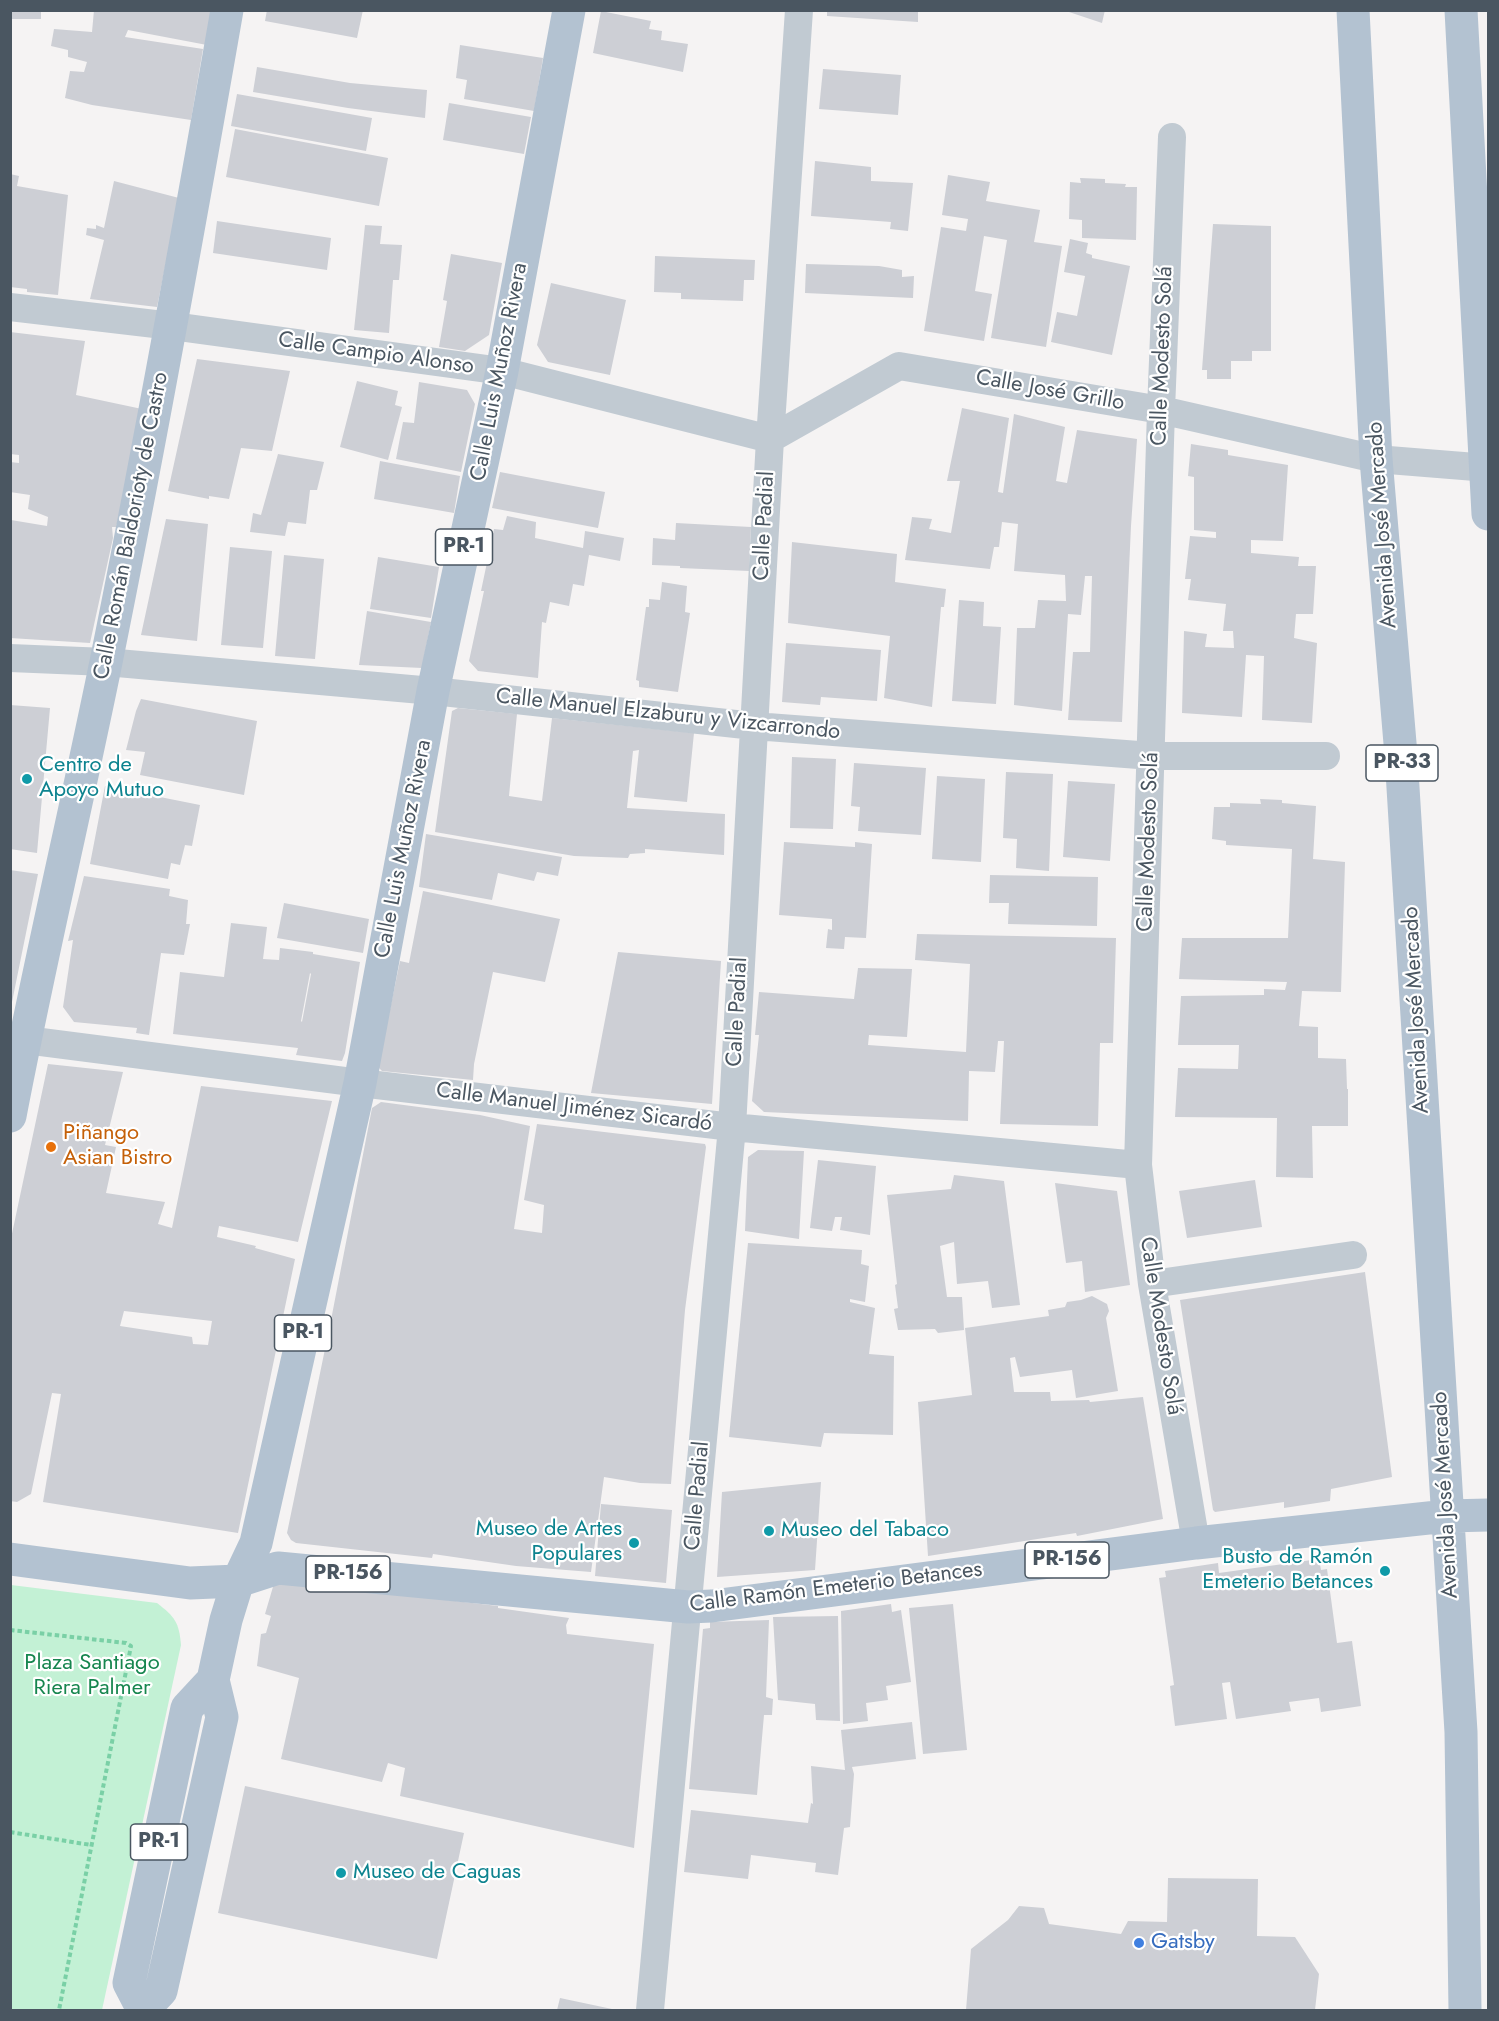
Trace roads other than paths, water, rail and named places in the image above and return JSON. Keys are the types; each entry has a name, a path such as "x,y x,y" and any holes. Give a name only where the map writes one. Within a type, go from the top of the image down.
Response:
{"main road":[{"name":"Calle Román Baldorioty de Castro","path":"10,1116 18,1039 106,662 172,326 227,10"},
{"name":"Calle Luis Muñoz Rivera","path":"213,1680 187,1708 159,1839 129,1983 143,2010 161,1991 222,1717 213,1680 226,1620 238,1581 256,1543 360,1083 433,691 502,371 569,10"},
{"name":"Avenida José Mercado","path":"1353,10 1376,459 1401,755 1461,1732 1465,2010"},
{"path":"1461,10 1488,514"},
{"name":"PR-156","path":"1447,1516 1488,1515"},
{"name":"Calle Ramón Emeterio Betances","path":"10,1559 190,1583 238,1581 278,1568 688,1607 735,1604 1196,1543 1447,1516"},
{"path":"159,1839 193,1846"}],"street":[{"name":"Calle Padial","path":"650,2010 732,1127 770,439 799,10"},
{"name":"Calle Modesto Solá","path":"1172,137 1161,410 1138,1165 1152,1284 1196,1543"},
{"name":"Calle Campio Alonso","path":"10,307 172,326 502,371 770,439"},
{"name":"Calle José Grillo","path":"770,439 899,366 1161,410 1376,459 1487,468"},
{"name":"Calle Manuel Elzaburu y Vizcarrondo","path":"10,658 106,662 433,691 754,726 1152,756 1326,756"},
{"name":"Calle Manuel Jiménez Sicardó","path":"18,1039 360,1083 732,1127 1138,1165"},
{"path":"1152,1284 1353,1255"}],"place":[{"name":"Centro de Apoyo Mutuo","path":"27,779"},
{"name":"Piñango Asian Bistro","path":"51,1147"},
{"name":"Museo del Tabaco","path":"769,1531"},
{"name":"Museo de Artes Populares","path":"634,1543"},
{"name":"Busto de Ramón Emeterio Betances","path":"1385,1571"},
{"name":"Museo de Caguas","path":"341,1873"},
{"name":"Gatsby","path":"1139,1943"}],"park label":[{"name":"Plaza Santiago Riera Palmer","path":"92,1676"}]}
